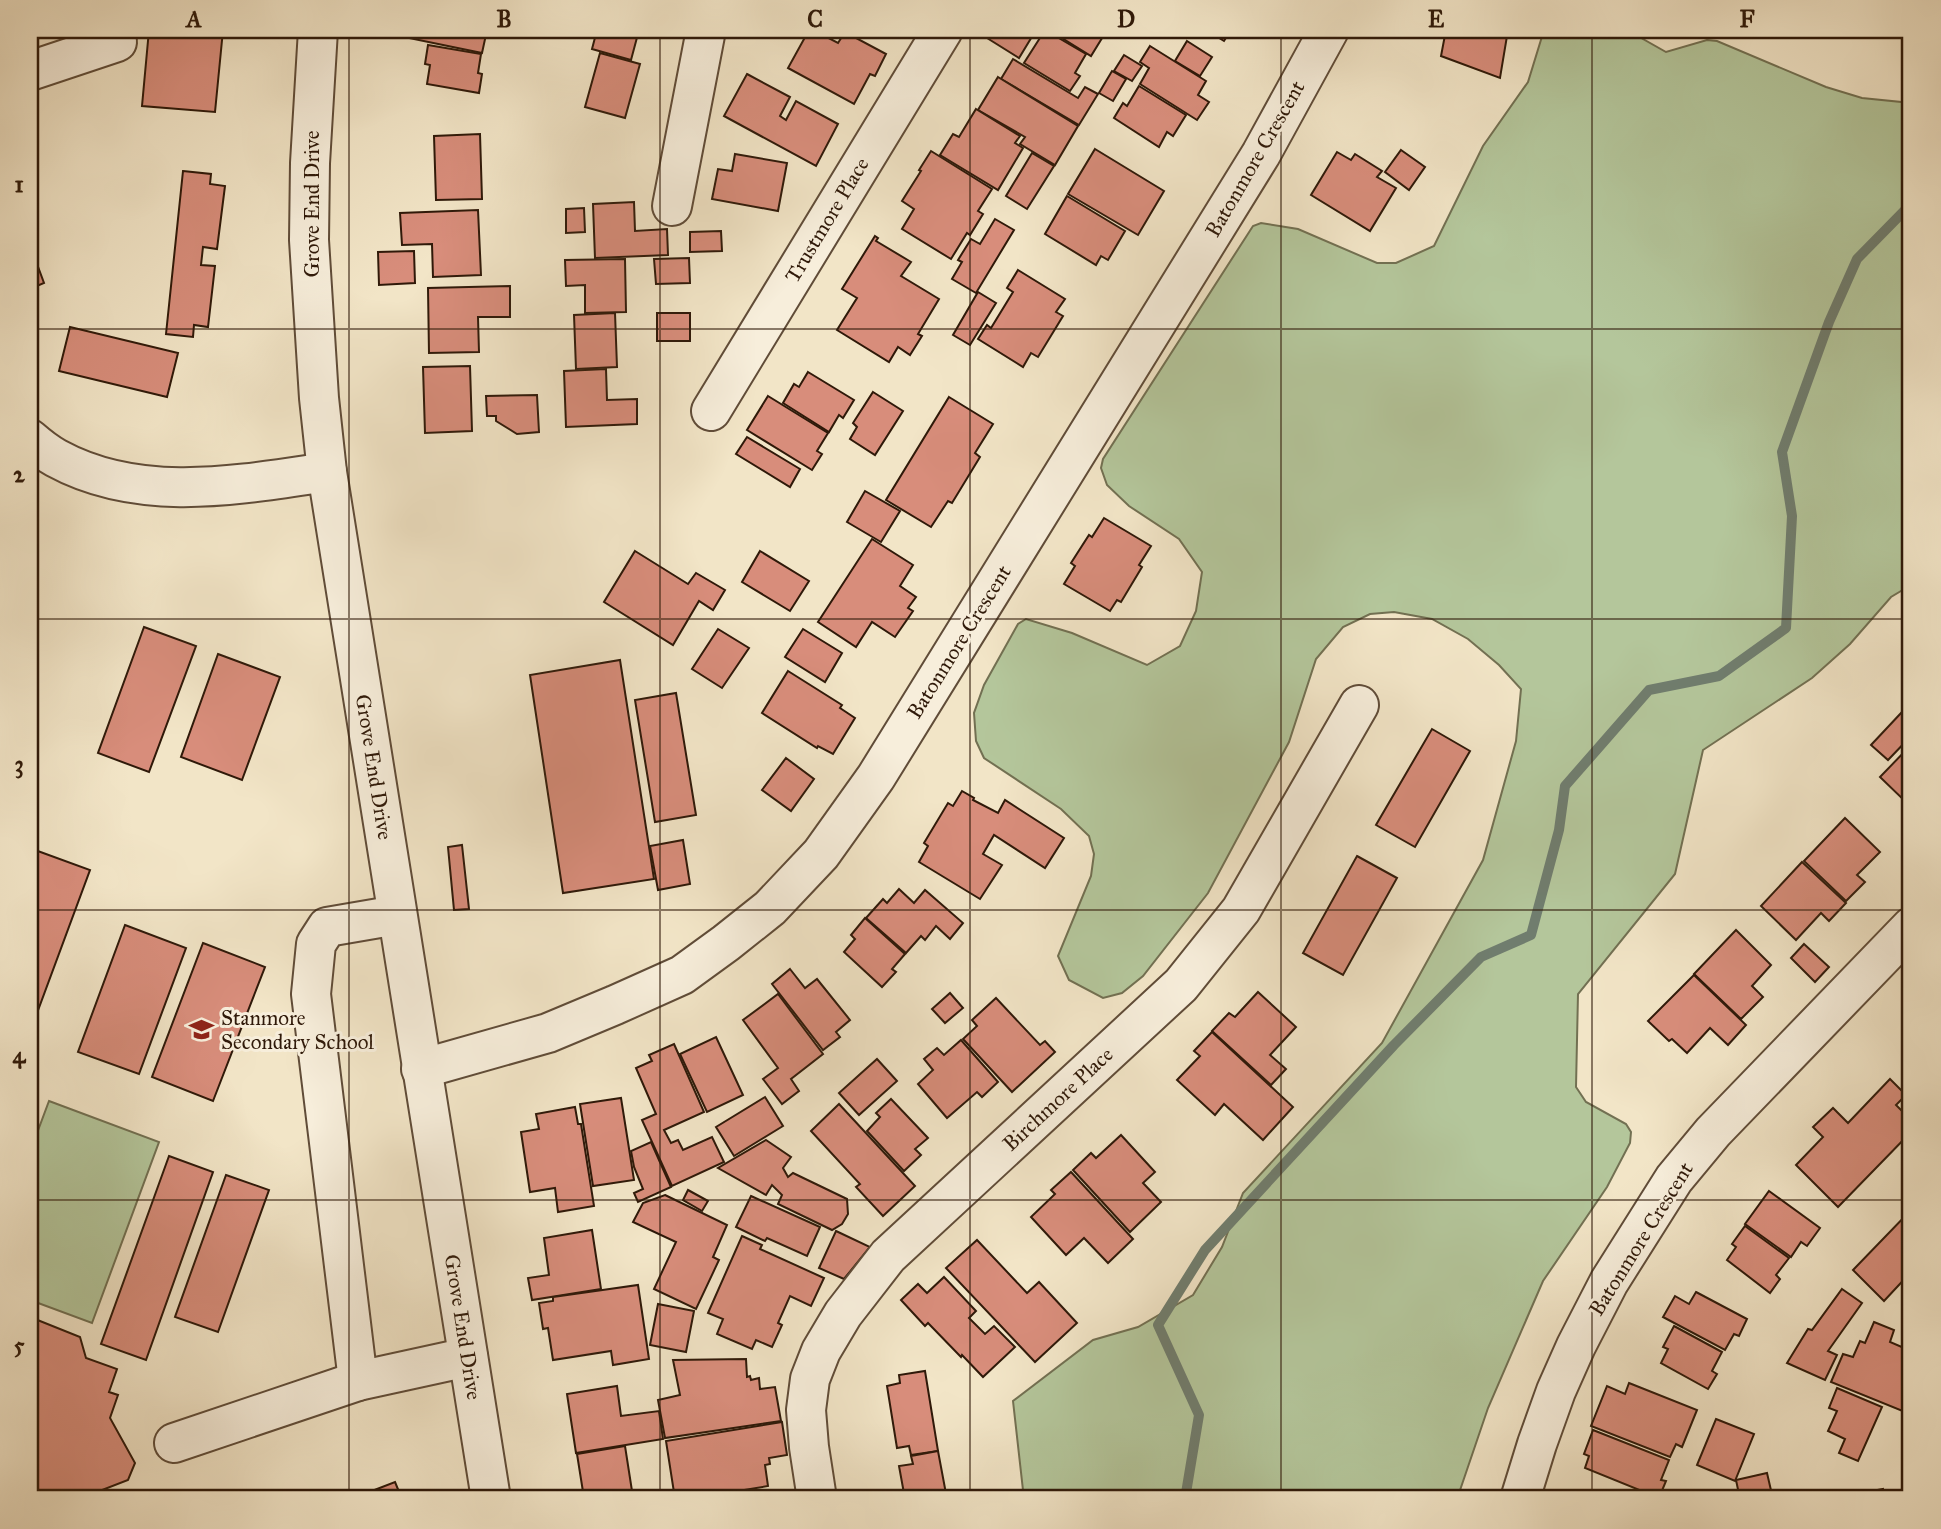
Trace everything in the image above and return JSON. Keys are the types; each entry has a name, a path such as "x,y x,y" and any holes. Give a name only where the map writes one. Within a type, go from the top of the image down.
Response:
{"street":[{"name":"Grove End Drive","path":"318,30 310,163 309,240 319,398 327,472 491,1499"},
{"path":"672,206 706,30"},
{"name":"Trustmore Place","path":"711,411 943,30"},
{"name":"Batonmore Crescent","path":"421,1069 548,1033 682,975 770,908 821,854 876,777 1254,165 1329,30"},
{"path":"30,71 117,42"},
{"path":"30,439 56,458 105,478 151,486 233,486 327,472"},
{"name":"Birchmore Place","path":"817,1499 809,1447 807,1410 810,1378 821,1350 843,1314 888,1256 1181,985 1241,910 1359,705"},
{"path":"358,1381 311,994 316,944 327,928 397,915"},
{"name":"Batonmore Crescent","path":"1520,1499 1552,1403 1576,1346 1608,1282 1674,1179 1713,1132 1911,927"},
{"path":"174,1443 358,1381 468,1357"}],"green space":[{"path":"1544,30 1627,30 1666,52 1707,40 1717,41 1826,87 1862,98 1911,103 1911,585 1891,597 1850,644 1812,678 1703,750 1675,874 1578,994 1576,1087 1586,1102 1626,1124 1631,1132 1630,1143 1607,1187 1543,1281 1488,1408 1457,1499 1024,1499 1013,1401 1093,1340 1138,1327 1193,1295 1222,1247 1243,1193 1382,1043 1483,860 1516,741 1521,689 1499,665 1468,639 1432,619 1394,612 1370,614 1343,627 1316,659 1289,742 1208,893 1143,976 1122,993 1103,998 1069,980 1058,956 1091,876 1094,854 1089,836 1061,809 984,758 976,741 974,713 984,685 1018,624 1026,619 1072,633 1147,665 1180,646 1196,611 1202,572 1179,539 1129,506 1107,485 1101,468 1103,459 1253,226 1261,223 1298,229 1377,263 1396,263 1434,246 1483,146 1528,82"},
{"path":"49,1101 159,1142 92,1323 30,1300 30,1152"}],"building":[{"path":"149,30 223,30 215,112 142,106"},
{"path":"410,30 487,30 482,53 409,38"},
{"path":"597,30 639,30 631,60 592,49"},
{"path":"809,30 838,43 845,32 886,54 875,76 870,74 854,104 788,68"},
{"path":"992,30 1036,30 1019,58 987,38"},
{"path":"1045,30 1086,54 1075,73 1080,76 1070,91 1024,63"},
{"path":"1049,30 1107,30 1091,56"},
{"path":"1206,30 1231,30 1224,41"},
{"path":"1424,30 1508,30 1500,78 1441,56 1445,35"},
{"path":"1187,41 1212,57 1200,76 1175,61"},
{"path":"428,45 481,54 479,93 427,84 430,65 425,64"},
{"path":"1150,46 1206,81 1198,95 1209,102 1197,120 1140,84 1149,68 1140,62"},
{"path":"600,53 640,64 625,118 585,107"},
{"path":"1124,55 1142,66 1132,81 1114,71"},
{"path":"1013,59 1078,98 1085,87 1098,94 1079,125 1001,79"},
{"path":"1112,71 1126,79 1113,101 1099,93"},
{"path":"747,74 790,97 780,116 786,120 796,101 838,124 816,166 724,116"},
{"path":"998,77 1078,126 1055,165 1020,144 1025,137 978,110"},
{"path":"1139,86 1186,115 1173,136 1167,132 1159,147 1114,118 1123,103 1127,106"},
{"path":"976,109 1020,136 1015,143 1023,148 998,190 940,155 953,134 959,137"},
{"path":"480,134 482,199 436,200 434,136"},
{"path":"1095,149 1164,191 1138,235 1068,194"},
{"path":"1401,150 1425,167 1409,190 1385,172"},
{"path":"931,151 992,189 978,211 983,214 951,259 902,229 914,209 902,201"},
{"path":"1337,152 1351,160 1355,154 1382,171 1377,177 1396,188 1370,231 1311,195"},
{"path":"1032,153 1054,166 1027,209 1006,196"},
{"path":"735,154 787,163 778,211 712,199 718,169 732,171"},
{"path":"183,171 211,174 210,184 225,186 217,249 203,247 201,265 215,266 208,327 194,325 193,337 166,334"},
{"path":"1067,196 1125,231 1108,260 1101,256 1096,265 1045,234"},
{"path":"634,202 635,231 667,229 668,255 595,258 593,204"},
{"path":"584,208 585,232 566,233 566,209"},
{"path":"478,210 481,275 433,277 432,244 402,245 400,213"},
{"path":"995,219 1014,230 976,293 952,279 962,262 958,260 971,239 980,244"},
{"path":"721,231 722,251 690,252 690,232"},
{"path":"875,236 878,238 876,241 911,262 901,276 939,299 918,334 922,336 910,355 898,347 889,362 837,330 857,298 842,289"},
{"path":"30,245 44,283 30,289"},
{"path":"414,251 415,283 379,285 378,252"},
{"path":"689,258 690,283 656,284 654,259"},
{"path":"625,259 626,312 585,313 585,285 566,286 565,260"},
{"path":"1018,270 1065,299 1056,312 1063,316 1038,357 1031,353 1023,367 978,339 987,325 991,328 1013,292 1007,288"},
{"path":"510,286 510,317 478,317 479,352 429,353 428,288"},
{"path":"978,292 996,303 970,345 953,335"},
{"path":"615,313 617,367 576,369 574,315"},
{"path":"657,313 690,313 690,341 657,341"},
{"path":"70,327 178,353 167,397 59,371"},
{"path":"470,366 472,431 425,433 423,367"},
{"path":"606,369 607,400 637,399 637,424 566,427 564,371"},
{"path":"808,372 854,400 843,418 839,415 829,432 783,403 794,384 799,387"},
{"path":"873,392 903,411 875,455 850,439 857,427 853,423"},
{"path":"537,395 539,432 517,434 496,421 496,416 487,416 486,396"},
{"path":"768,396 828,433 817,451 822,454 812,470 747,430"},
{"path":"949,397 993,424 975,453 980,457 952,503 948,501 931,527 886,500"},
{"path":"747,437 800,469 790,487 736,454"},
{"path":"865,491 900,511 881,542 847,522"},
{"path":"1104,518 1151,546 1121,602 1117,600 1110,611 1064,584 1075,566 1071,563"},
{"path":"872,539 913,565 900,586 916,597 908,608 913,611 895,637 872,622 856,647 818,622"},
{"path":"635,551 688,584 696,573 725,590 713,610 699,601 673,645 604,602"},
{"path":"760,551 809,581 790,611 742,582"},
{"path":"144,627 196,646 149,772 98,753"},
{"path":"718,629 749,648 722,688 692,669"},
{"path":"803,629 842,653 825,682 785,657"},
{"path":"218,654 280,677 242,780 181,757"},
{"path":"620,660 654,879 563,893 530,675"},
{"path":"788,671 842,705 840,708 855,718 833,754 818,746 817,748 762,713"},
{"path":"676,693 696,815 655,822 635,700"},
{"path":"1902,712 1911,720 1911,736 1888,760 1871,745"},
{"path":"1432,729 1470,751 1415,847 1376,825"},
{"path":"1911,745 1911,807 1880,777"},
{"path":"786,758 814,779 791,811 762,790"},
{"path":"962,791 998,813 1005,800 1064,838 1045,868 994,835 983,854 1002,865 980,899 919,862 928,846 924,843 948,803 953,806"},
{"path":"1845,818 1880,852 1857,875 1865,882 1846,901 1804,861"},
{"path":"683,840 690,884 658,890 650,846"},
{"path":"462,845 469,909 454,910 448,847"},
{"path":"35,850 90,870 30,1032 30,865"},
{"path":"1357,856 1397,878 1343,975 1303,953"},
{"path":"1802,862 1846,903 1829,921 1821,913 1796,940 1761,906"},
{"path":"899,889 914,903 925,890 963,923 950,939 936,926 925,940 921,936 906,953 866,918 883,899 887,903"},
{"path":"865,918 905,954 892,969 896,972 882,987 844,952 855,939 851,935"},
{"path":"125,925 186,948 139,1074 78,1052"},
{"path":"1736,930 1771,965 1752,986 1763,997 1741,1019 1694,974"},
{"path":"203,943 265,967 213,1101 152,1077"},
{"path":"1804,944 1829,967 1815,982 1791,958"},
{"path":"790,969 805,988 817,979 850,1020 836,1032 840,1037 823,1050 772,984"},
{"path":"1694,975 1746,1025 1728,1045 1710,1028 1687,1053 1672,1039 1669,1041 1648,1021"},
{"path":"1258,992 1296,1027 1270,1055 1286,1069 1271,1085 1212,1031 1229,1013 1235,1017"},
{"path":"950,993 963,1008 945,1023 932,1009"},
{"path":"778,994 823,1054 791,1079 799,1091 782,1104 763,1079 778,1068 743,1020"},
{"path":"996,998 1040,1045 1045,1041 1055,1052 1012,1092 963,1039 977,1026 972,1020"},
{"path":"1212,1032 1293,1107 1263,1140 1224,1104 1215,1115 1177,1080 1200,1056 1194,1051"},
{"path":"716,1037 743,1095 707,1112 680,1054"},
{"path":"961,1040 998,1082 982,1097 977,1092 947,1118 918,1084 933,1070 924,1059 937,1048 944,1055"},
{"path":"674,1044 704,1112 664,1130 671,1143 678,1140 683,1150 712,1137 724,1162 672,1186 642,1120 656,1114 636,1068 652,1061 649,1055"},
{"path":"877,1059 897,1081 859,1115 839,1093"},
{"path":"1890,1079 1906,1095 1896,1105 1911,1120 1911,1132 1838,1207 1796,1165 1823,1137 1813,1127 1833,1108 1848,1123"},
{"path":"765,1097 783,1126 734,1156 716,1127"},
{"path":"621,1098 634,1180 593,1186 580,1104"},
{"path":"891,1099 928,1138 915,1149 921,1155 904,1171 867,1131 880,1117 876,1113"},
{"path":"839,1104 915,1186 883,1216 856,1187 860,1184 811,1131"},
{"path":"575,1107 578,1124 581,1124 594,1206 558,1212 555,1188 530,1192 521,1132 539,1129 536,1114"},
{"path":"1121,1135 1155,1172 1143,1183 1161,1202 1130,1232 1073,1170 1091,1153 1096,1158"},
{"path":"766,1140 791,1157 783,1168 788,1177 793,1173 847,1199 848,1214 842,1224 832,1230 778,1204 782,1195 772,1185 766,1195 718,1168"},
{"path":"651,1142 671,1187 638,1202 634,1193 643,1189 631,1151"},
{"path":"169,1156 213,1172 146,1360 101,1344"},
{"path":"1071,1172 1133,1239 1108,1263 1084,1238 1066,1255 1031,1217 1055,1194 1051,1190"},
{"path":"226,1175 269,1190 218,1332 175,1317"},
{"path":"688,1190 708,1201 702,1211 683,1200"},
{"path":"1769,1191 1820,1228 1807,1246 1801,1242 1791,1257 1745,1224"},
{"path":"665,1195 727,1225 713,1257 719,1260 696,1309 654,1289 676,1242 633,1222 643,1203"},
{"path":"751,1196 820,1227 807,1256 736,1227"},
{"path":"1911,1210 1911,1272 1884,1301 1853,1270"},
{"path":"1745,1226 1789,1258 1776,1275 1780,1279 1770,1293 1727,1260 1736,1247 1732,1244"},
{"path":"592,1230 601,1289 532,1300 528,1278 549,1275 544,1238"},
{"path":"836,1231 870,1247 844,1279 819,1268"},
{"path":"742,1236 762,1245 760,1249 824,1278 811,1306 790,1296 778,1323 782,1325 772,1347 756,1340 752,1349 717,1334 723,1319 708,1313"},
{"path":"977,1240 1027,1293 1039,1282 1077,1323 1035,1362 946,1268"},
{"path":"944,1277 976,1311 969,1318 985,1334 994,1326 1015,1347 983,1377 928,1323 925,1326 901,1300 918,1284 927,1293"},
{"path":"638,1285 649,1359 613,1365 611,1351 553,1360 548,1328 543,1329 539,1303 553,1301 553,1297"},
{"path":"1842,1289 1862,1303 1828,1351 1837,1355 1825,1380 1787,1363 1808,1329 1812,1330"},
{"path":"1696,1292 1747,1319 1739,1336 1734,1334 1725,1350 1663,1317 1675,1296 1689,1304"},
{"path":"658,1304 694,1311 686,1352 650,1345"},
{"path":"30,1317 80,1337 86,1358 117,1369 109,1392 118,1395 110,1418 135,1463 128,1480 79,1499 30,1499"},
{"path":"1874,1322 1894,1330 1890,1342 1911,1351 1911,1371 1908,1379 1911,1380 1911,1398 1905,1412 1831,1382 1843,1354 1853,1357 1860,1341 1865,1343"},
{"path":"1674,1326 1722,1352 1712,1371 1717,1374 1708,1389 1661,1363 1668,1349 1663,1347"},
{"path":"746,1359 747,1377 750,1376 751,1380 759,1378 760,1389 775,1387 781,1421 665,1438 658,1400 680,1395 673,1360"},
{"path":"925,1371 938,1451 911,1455 909,1446 897,1448 887,1386 900,1383 899,1375"},
{"path":"1629,1383 1697,1410 1682,1447 1676,1444 1670,1457 1591,1426 1607,1386 1625,1394"},
{"path":"617,1386 621,1416 659,1411 663,1439 576,1453 567,1394"},
{"path":"1837,1388 1882,1407 1858,1461 1839,1453 1845,1439 1828,1431 1837,1411 1829,1408"},
{"path":"1716,1419 1754,1434 1735,1481 1697,1465"},
{"path":"782,1422 787,1455 769,1458 770,1464 765,1465 768,1486 675,1499 666,1441"},
{"path":"1593,1430 1669,1460 1661,1480 1666,1481 1659,1498 1585,1468 1589,1456 1584,1454"},
{"path":"625,1446 632,1491 584,1498 577,1454"},
{"path":"938,1451 947,1499 905,1499 899,1466 913,1464 911,1456"},
{"path":"1767,1473 1773,1499 1740,1499 1736,1480"},
{"path":"395,1482 402,1499 351,1499"},
{"path":"1883,1489 1885,1499 1829,1499"}],"waterway":[{"path":"1185,1499 1199,1415 1158,1325 1205,1250 1394,1045 1481,957 1531,935 1559,830 1565,786 1649,690 1719,676 1786,628 1792,516 1782,452 1829,322 1857,259 1911,204"}],"place":[{"name":"Stanmore Secondary School","path":"201,1030"}]}
